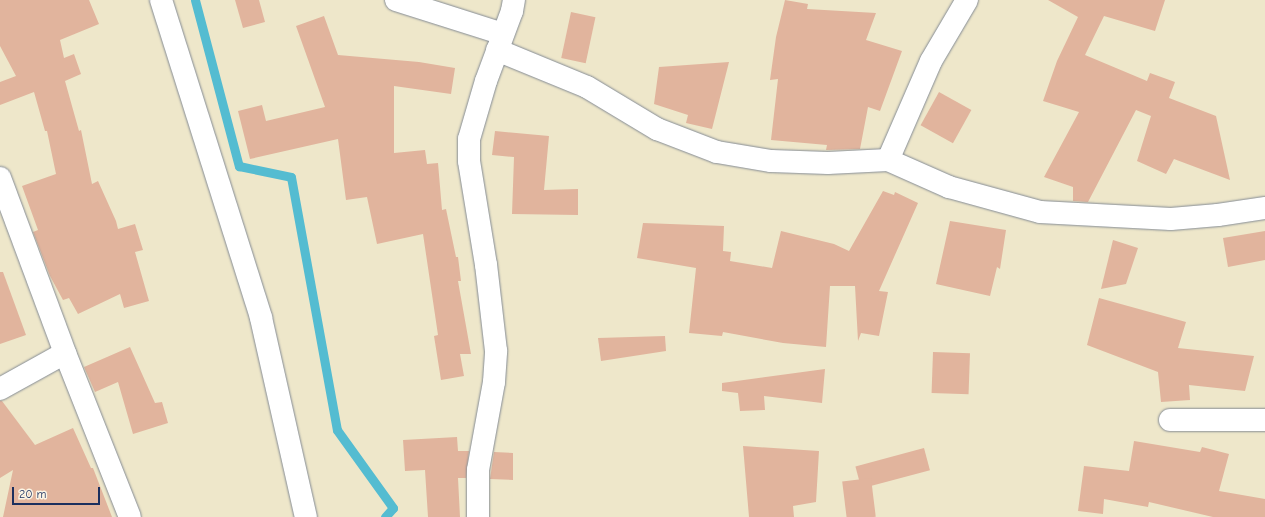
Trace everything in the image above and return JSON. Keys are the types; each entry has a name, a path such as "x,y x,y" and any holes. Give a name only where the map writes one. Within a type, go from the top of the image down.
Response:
{"street":[{"path":"161,0 261,318 306,517"},
{"path":"396,0 500,42 587,87 657,129 717,152 771,161 828,163 888,160 949,187 1040,212 1171,219 1218,215 1265,208"},
{"path":"478,517 478,470 494,382 496,351 486,265 469,161 469,139 486,81 514,0"},
{"path":"888,160 932,61 967,0"},
{"path":"0,178 65,353 130,517"},
{"path":"0,389 65,353"},
{"path":"1170,420 1265,420"}],"building":[{"path":"0,0 89,0 99,24 60,40 64,58 74,54 81,74 65,81 79,131 81,130 92,184 98,181 116,221 118,229 135,224 143,250 135,252 149,301 124,308 120,294 78,314 69,298 63,300 50,276 33,232 38,230 22,186 56,174 47,131 45,131 34,92 0,105 0,82 16,76 0,46"},
{"path":"235,0 259,0 265,22 243,28"},
{"path":"785,0 808,4 807,9 876,13 866,40 902,51 880,111 868,107 860,149 826,150 827,145 771,140 778,79 770,80 776,37"},
{"path":"1048,0 1165,0 1155,31 1104,16 1085,55 1147,81 1150,73 1175,82 1169,98 1216,116 1230,180 1174,159 1166,174 1137,161 1151,116 1136,110 1088,202 1073,201 1073,187 1044,177 1079,112 1043,101 1057,61 1078,17"},
{"path":"571,12 595,17 586,63 561,58"},
{"path":"324,16 338,55 419,62 455,68 451,94 394,86 394,153 425,150 427,164 438,163 442,210 446,209 456,257 458,257 461,281 458,281 471,354 460,354 464,376 441,380 434,336 438,335 423,234 377,244 367,197 346,200 338,139 250,159 238,111 262,105 266,121 325,107 296,26"},
{"path":"729,62 712,129 686,123 688,115 654,104 659,67"},
{"path":"939,92 971,110 953,143 921,125"},
{"path":"495,131 549,136 544,190 578,189 578,215 512,214 514,157 492,155"},
{"path":"883,191 894,195 895,192 918,203 879,291 888,292 879,336 861,333 858,341 855,286 830,286 826,347 783,343 723,332 722,336 689,333 696,268 637,258 643,223 724,226 723,251 731,252 730,261 772,268 781,231 834,244 849,251"},
{"path":"950,221 1006,230 1000,269 997,267 990,296 936,284"},
{"path":"1265,231 1265,260 1228,267 1223,238"},
{"path":"1113,240 1138,248 1126,284 1101,289"},
{"path":"0,272 3,272 26,335 0,344"},
{"path":"1099,298 1186,322 1178,348 1254,356 1245,391 1189,385 1190,400 1161,402 1158,372 1087,345"},
{"path":"665,336 666,351 601,361 598,338"},
{"path":"130,347 155,403 162,402 168,423 133,434 118,382 95,392 84,367"},
{"path":"933,352 970,353 969,394 932,393"},
{"path":"825,369 822,403 764,396 765,410 740,411 738,393 722,391 722,383"},
{"path":"0,401 2,401 35,445 73,428 91,468 93,468 112,517 3,517 13,470 0,478"},
{"path":"457,437 458,451 469,451 466,478 458,478 460,517 428,517 425,470 405,471 403,440"},
{"path":"1134,441 1200,452 1202,447 1229,454 1219,491 1265,499 1265,517 1213,517 1149,502 1148,507 1104,499 1103,514 1078,511 1084,466 1129,471"},
{"path":"743,446 819,451 816,502 793,506 794,517 749,517"},
{"path":"924,448 930,470 861,489 855,466"},
{"path":"494,452 513,453 513,480 490,479"},
{"path":"871,478 876,517 847,517 842,482"}],"waterway":[{"path":"195,0 239,166 291,177 337,430 393,508 385,517"}]}
